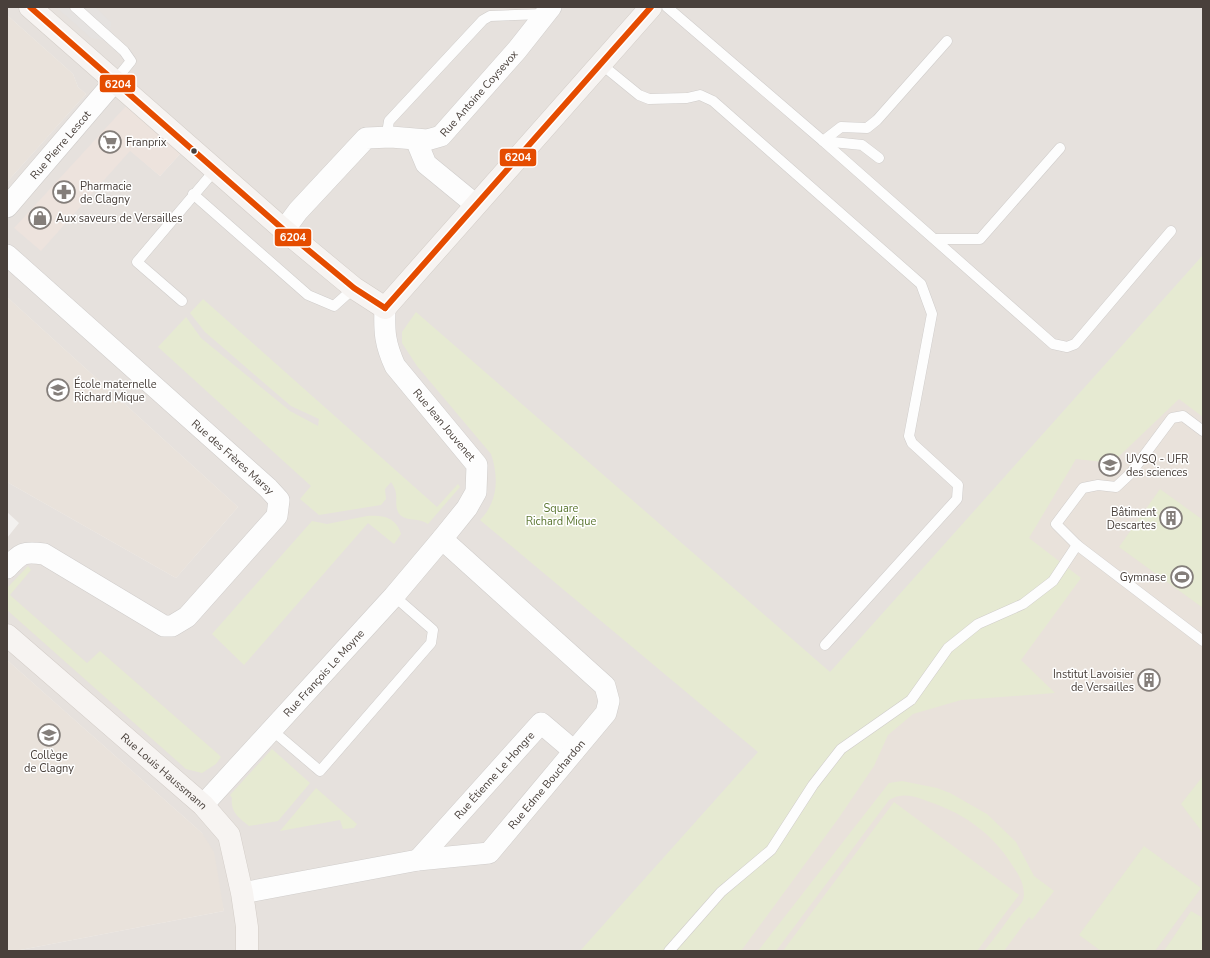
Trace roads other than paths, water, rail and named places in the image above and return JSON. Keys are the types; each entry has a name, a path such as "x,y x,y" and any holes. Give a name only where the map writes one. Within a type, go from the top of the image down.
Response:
{"street":[{"path":"30,7 284,230 354,288 385,308 651,7"},
{"name":"Rue Antoine Coysevox","path":"284,230 298,211 366,138 391,137 427,140 441,136 517,50 549,10"},
{"name":"Rue Pierre Lescot","path":"7,207 114,82"},
{"path":"416,140 426,164 476,205"},
{"name":"Rue des Frères Marsy","path":"7,255 268,488 279,500 276,516 187,617 172,626 164,626 44,554 26,552 19,555 7,568"},
{"name":"Rue Jean Jouvenet","path":"385,308 384,334 388,350 396,366 477,465 476,492 467,508 446,534"},
{"name":"Rue François Le Moyne","path":"204,805 273,731 394,596 446,534"},
{"name":"Rue Edme Bouchardon","path":"242,893 418,860 489,853 606,713 609,701 605,686 446,534"},
{"name":"Rue Louis Haussmann","path":"7,635 204,805 229,835 242,893 247,927 247,951"},
{"name":"Rue Étienne Le Hongre","path":"418,860 541,723 574,752"}],"lane":[{"path":"75,7 124,51 131,61 114,82"},
{"path":"667,7 823,141 1053,344 1067,347 1075,344 1171,231"},
{"path":"391,137 388,127 389,121 483,20 490,16 549,10"},
{"path":"823,141 841,128 868,128 877,120 947,41"},
{"path":"601,64 640,95 649,99 687,98 700,95 713,101 921,284 932,314 909,436 912,443 958,485 957,499 825,645"},
{"path":"823,141 862,145 879,158"},
{"path":"935,239 980,239 1060,148"},
{"path":"182,301 137,262 215,170"},
{"path":"194,194 308,295 334,306 354,288"},
{"path":"1203,431 1183,416 1172,418 1131,473 1116,487 1098,485 1083,488 1056,524 1077,545 1203,640"},
{"path":"669,951 721,892 771,850 813,785 841,749 911,700 948,648 954,643 978,624 1024,604 1053,581 1077,545"},
{"path":"273,731 320,771 431,643 433,630 394,596"}],"place":[{"name":"Franprix","path":"110,142"},
{"name":"Pharmacie de Clagny","path":"64,192"},
{"name":"Aux saveurs de Versailles","path":"40,218"},
{"name":"École maternelle Richard Mique","path":"58,390"},
{"name":"UVSQ - UFR des sciences","path":"1110,465"},
{"name":"Bâtiment Descartes","path":"1171,518"},
{"name":"Gymnase","path":"1182,577"},
{"name":"Institut Lavoisier de Versailles","path":"1149,680"},
{"name":"Collège de Clagny","path":"49,735"}],"park label":[{"name":"Square Richard Mique","path":"561,514"}]}
